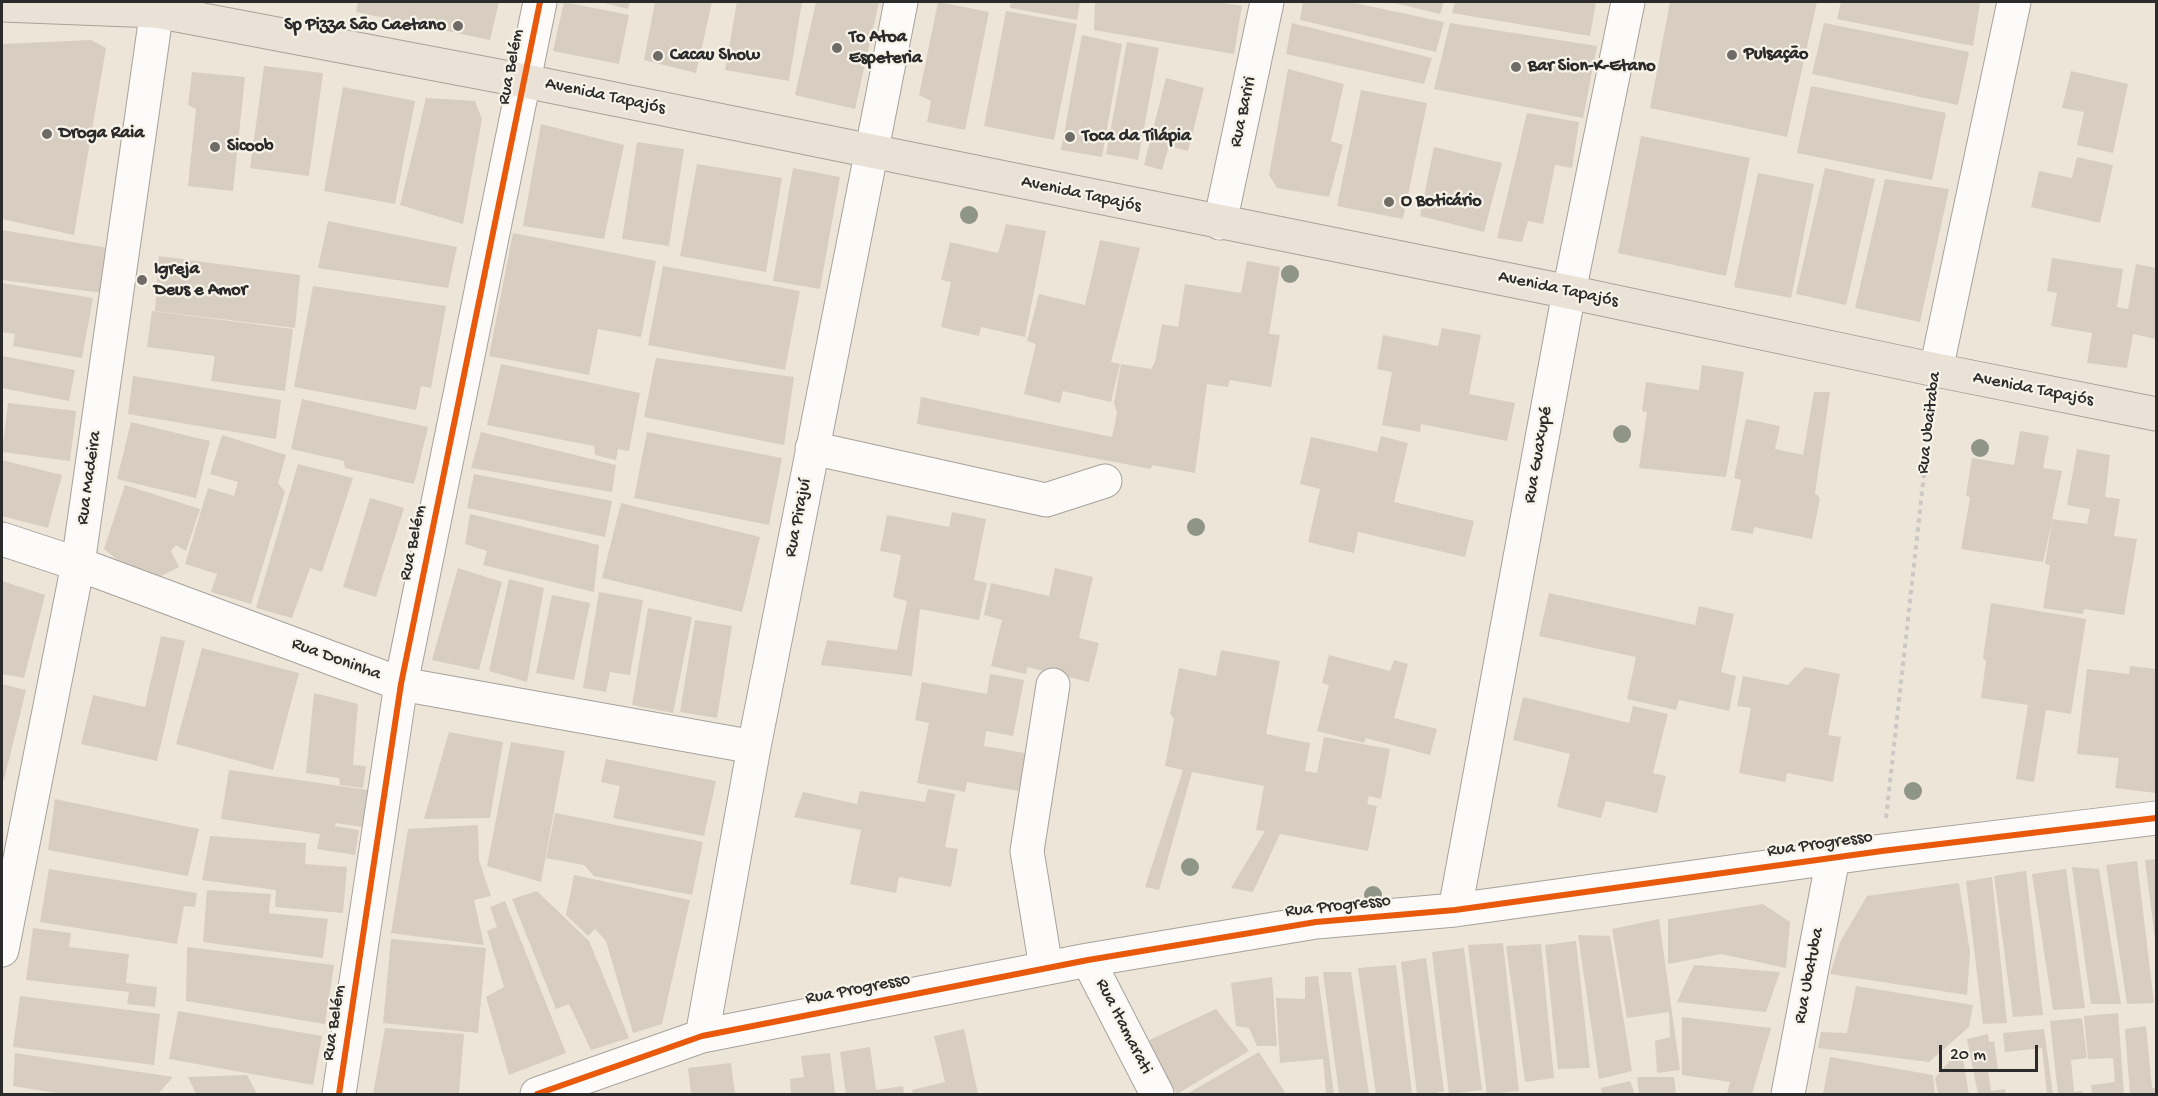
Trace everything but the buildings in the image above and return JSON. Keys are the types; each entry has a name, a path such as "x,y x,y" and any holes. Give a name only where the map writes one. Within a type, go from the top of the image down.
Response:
{"main road":[{"name":"Avenida Tapajós","path":"2,5 157,6 1569,292 1936,370 2157,414"}],"street":[{"name":"Rua Belém","path":"339,1095 401,684 540,2"},
{"name":"Rua Pirajuí","path":"702,1036 754,747 901,2"},
{"name":"Rua Bariri","path":"1220,223 1267,2"},
{"name":"Rua Guaxupé","path":"1455,910 1569,292 1628,2"},
{"name":"Rua Ubaitaba","path":"1936,370 2014,2"},
{"name":"Rua Madeira","path":"3,934 78,564 157,6"},
{"path":"812,447 1046,500 1105,481"},
{"name":"Rua Doninha","path":"2,539 78,564 401,684 754,747"},
{"path":"1046,968 1028,851 1053,685"},
{"name":"Rua Progresso","path":"537,1095 702,1036 1088,960 1316,922 1455,910 1882,851 2157,818"},
{"name":"Rua Ubatuba","path":"1788,1095 1833,858"},
{"name":"Rua Itamarati","path":"1088,960 1157,1095"}],"cycle path":[{"path":"339,1094 401,684 540,2"},
{"path":"537,1094 702,1036 1088,960 1316,922 1455,910 1882,851 2156,818"}],"place":[{"name":"Sp Pizza São Caetano","path":"458,26"},
{"name":"To Atoa Espeteria","path":"837,48"},
{"name":"Pulsação","path":"1732,55"},
{"name":"Cacau Show","path":"658,56"},
{"name":"Bar Sion-K-Etano","path":"1516,67"},
{"name":"Droga Raia","path":"47,134"},
{"name":"Toca da Tilápia","path":"1070,137"},
{"name":"Sicoob","path":"215,147"},
{"name":"O Boticário","path":"1389,202"},
{"name":"Igreja Deus e Amor","path":"142,280"}]}
